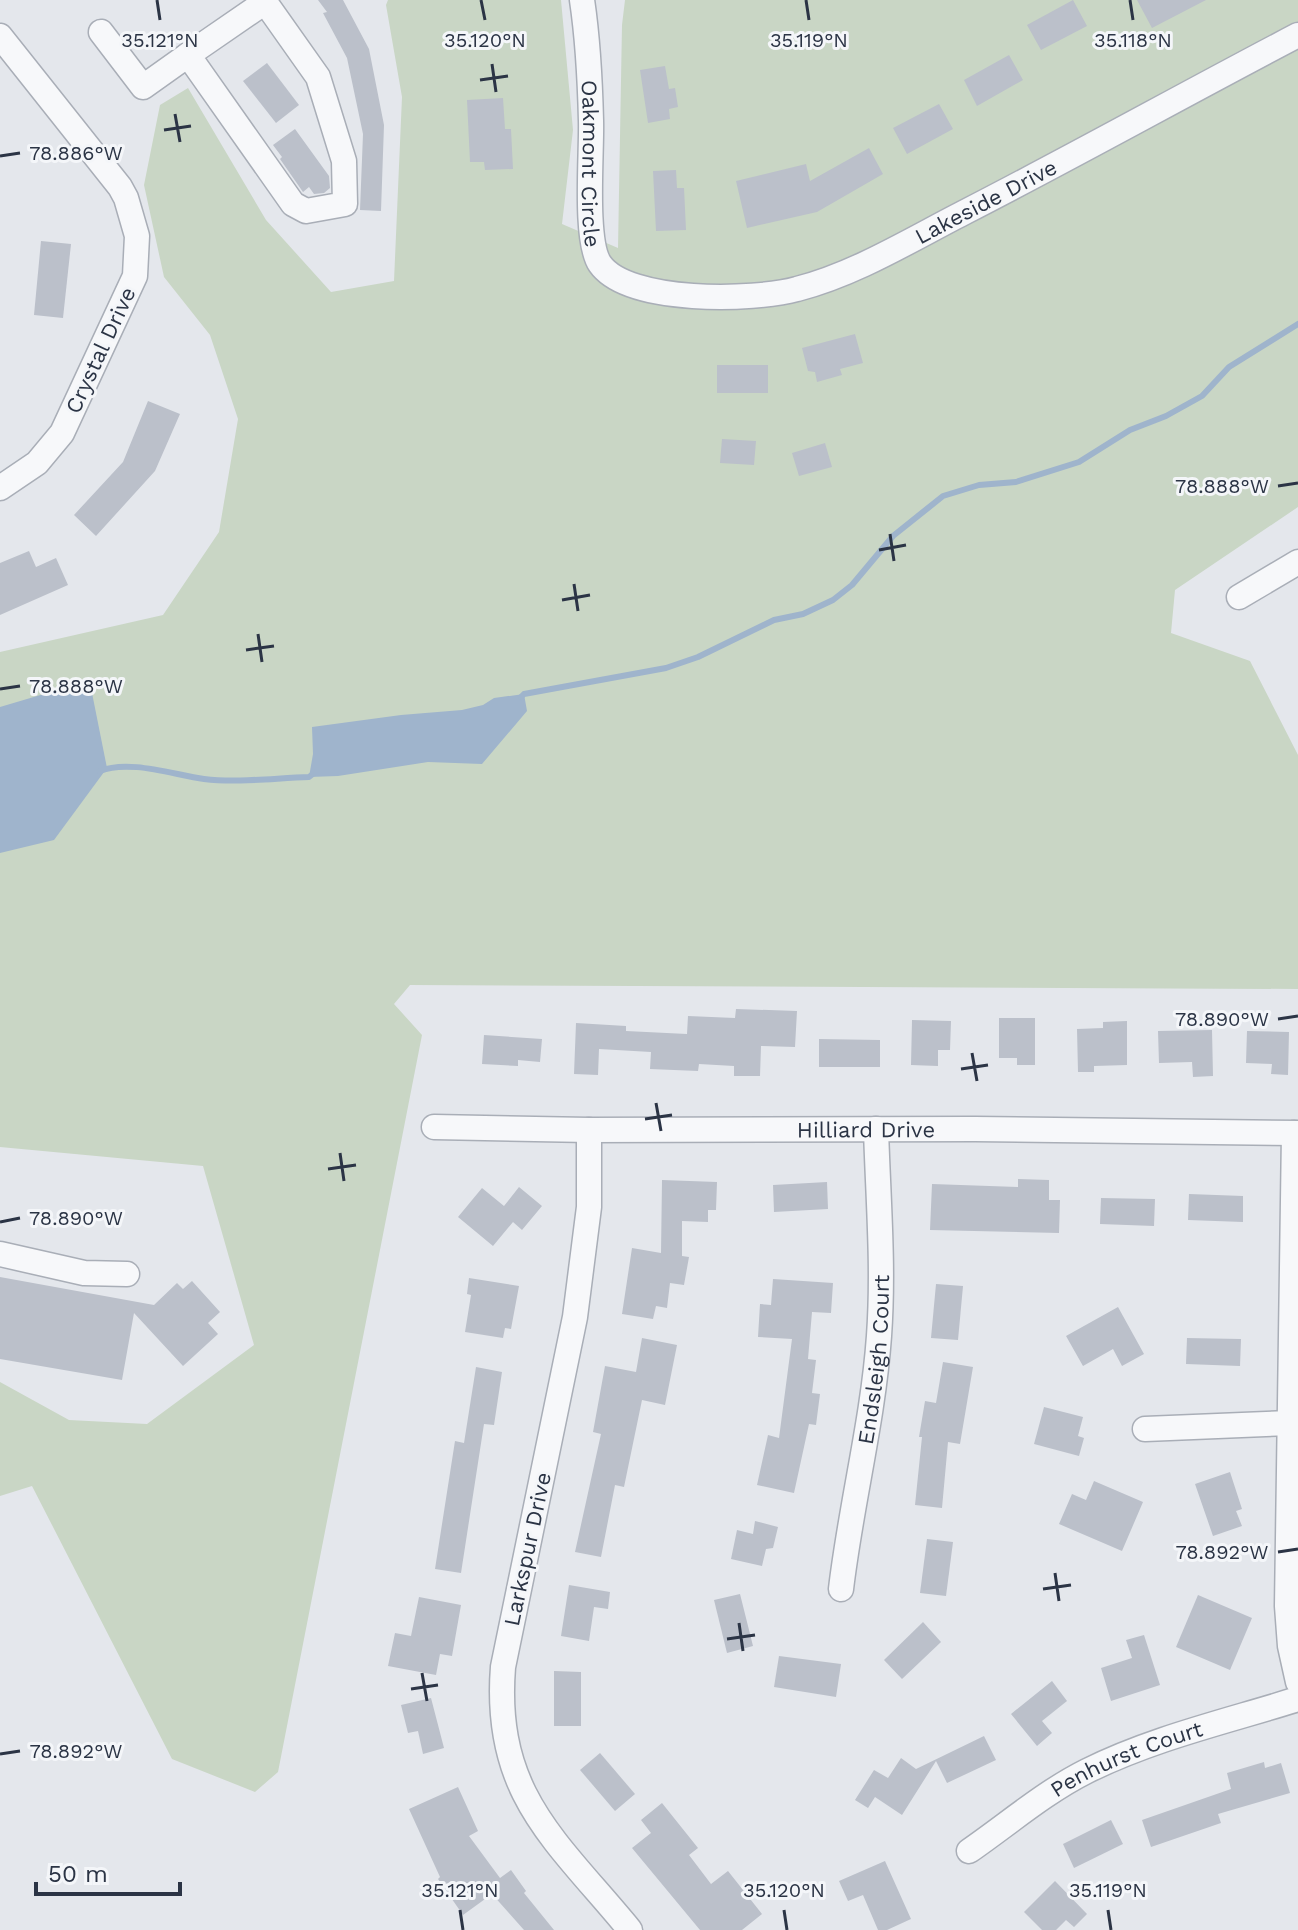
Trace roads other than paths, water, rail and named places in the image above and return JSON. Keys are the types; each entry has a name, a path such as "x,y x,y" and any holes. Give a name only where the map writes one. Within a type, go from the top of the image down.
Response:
{"street":[{"name":"Oakmont Circle","path":"582,0 589,73 593,244 598,261 607,273 623,283 652,290"},
{"path":"101,32 143,87 254,4 318,77 344,161 345,204 306,211 293,204 188,55"},
{"name":"Lakeside Drive","path":"652,290 696,297 771,295 834,277 1073,156 1298,35"},
{"name":"Crystal Drive","path":"0,36 120,187 134,223 137,249 135,276 62,433 37,463 0,488"},
{"path":"1239,597 1298,562"},
{"name":"Hilliard Drive","path":"434,1127 1296,1133"},
{"name":"Endsleigh Court","path":"841,1589 879,1338 876,1129"},
{"name":"Larkspur Drive","path":"589,1130 589,1207 575,1317 503,1667 502,1720 513,1771 537,1818 630,1930"},
{"path":"1296,1133 1287,1606 1290,1646 1298,1682"},
{"path":"0,1254 84,1273 127,1274"},
{"path":"1145,1429 1291,1423"},
{"name":"Penhurst Court","path":"969,1851 1086,1771 1151,1744 1298,1699"}],"water":[{"path":"81,683 91,688 107,768 54,840 0,853 0,707"},
{"path":"524,694 527,711 482,764 428,762 338,776 309,777 313,754 312,727 462,710 483,705 494,698"}],"waterway":[{"path":"521,697 666,668 698,657 774,620 803,614 833,600 852,585 893,536 943,496 979,485 1016,482 1079,462 1130,430 1166,416 1202,396 1229,367 1298,324"},
{"path":"100,771 138,767 230,781 309,777 314,773"}]}
